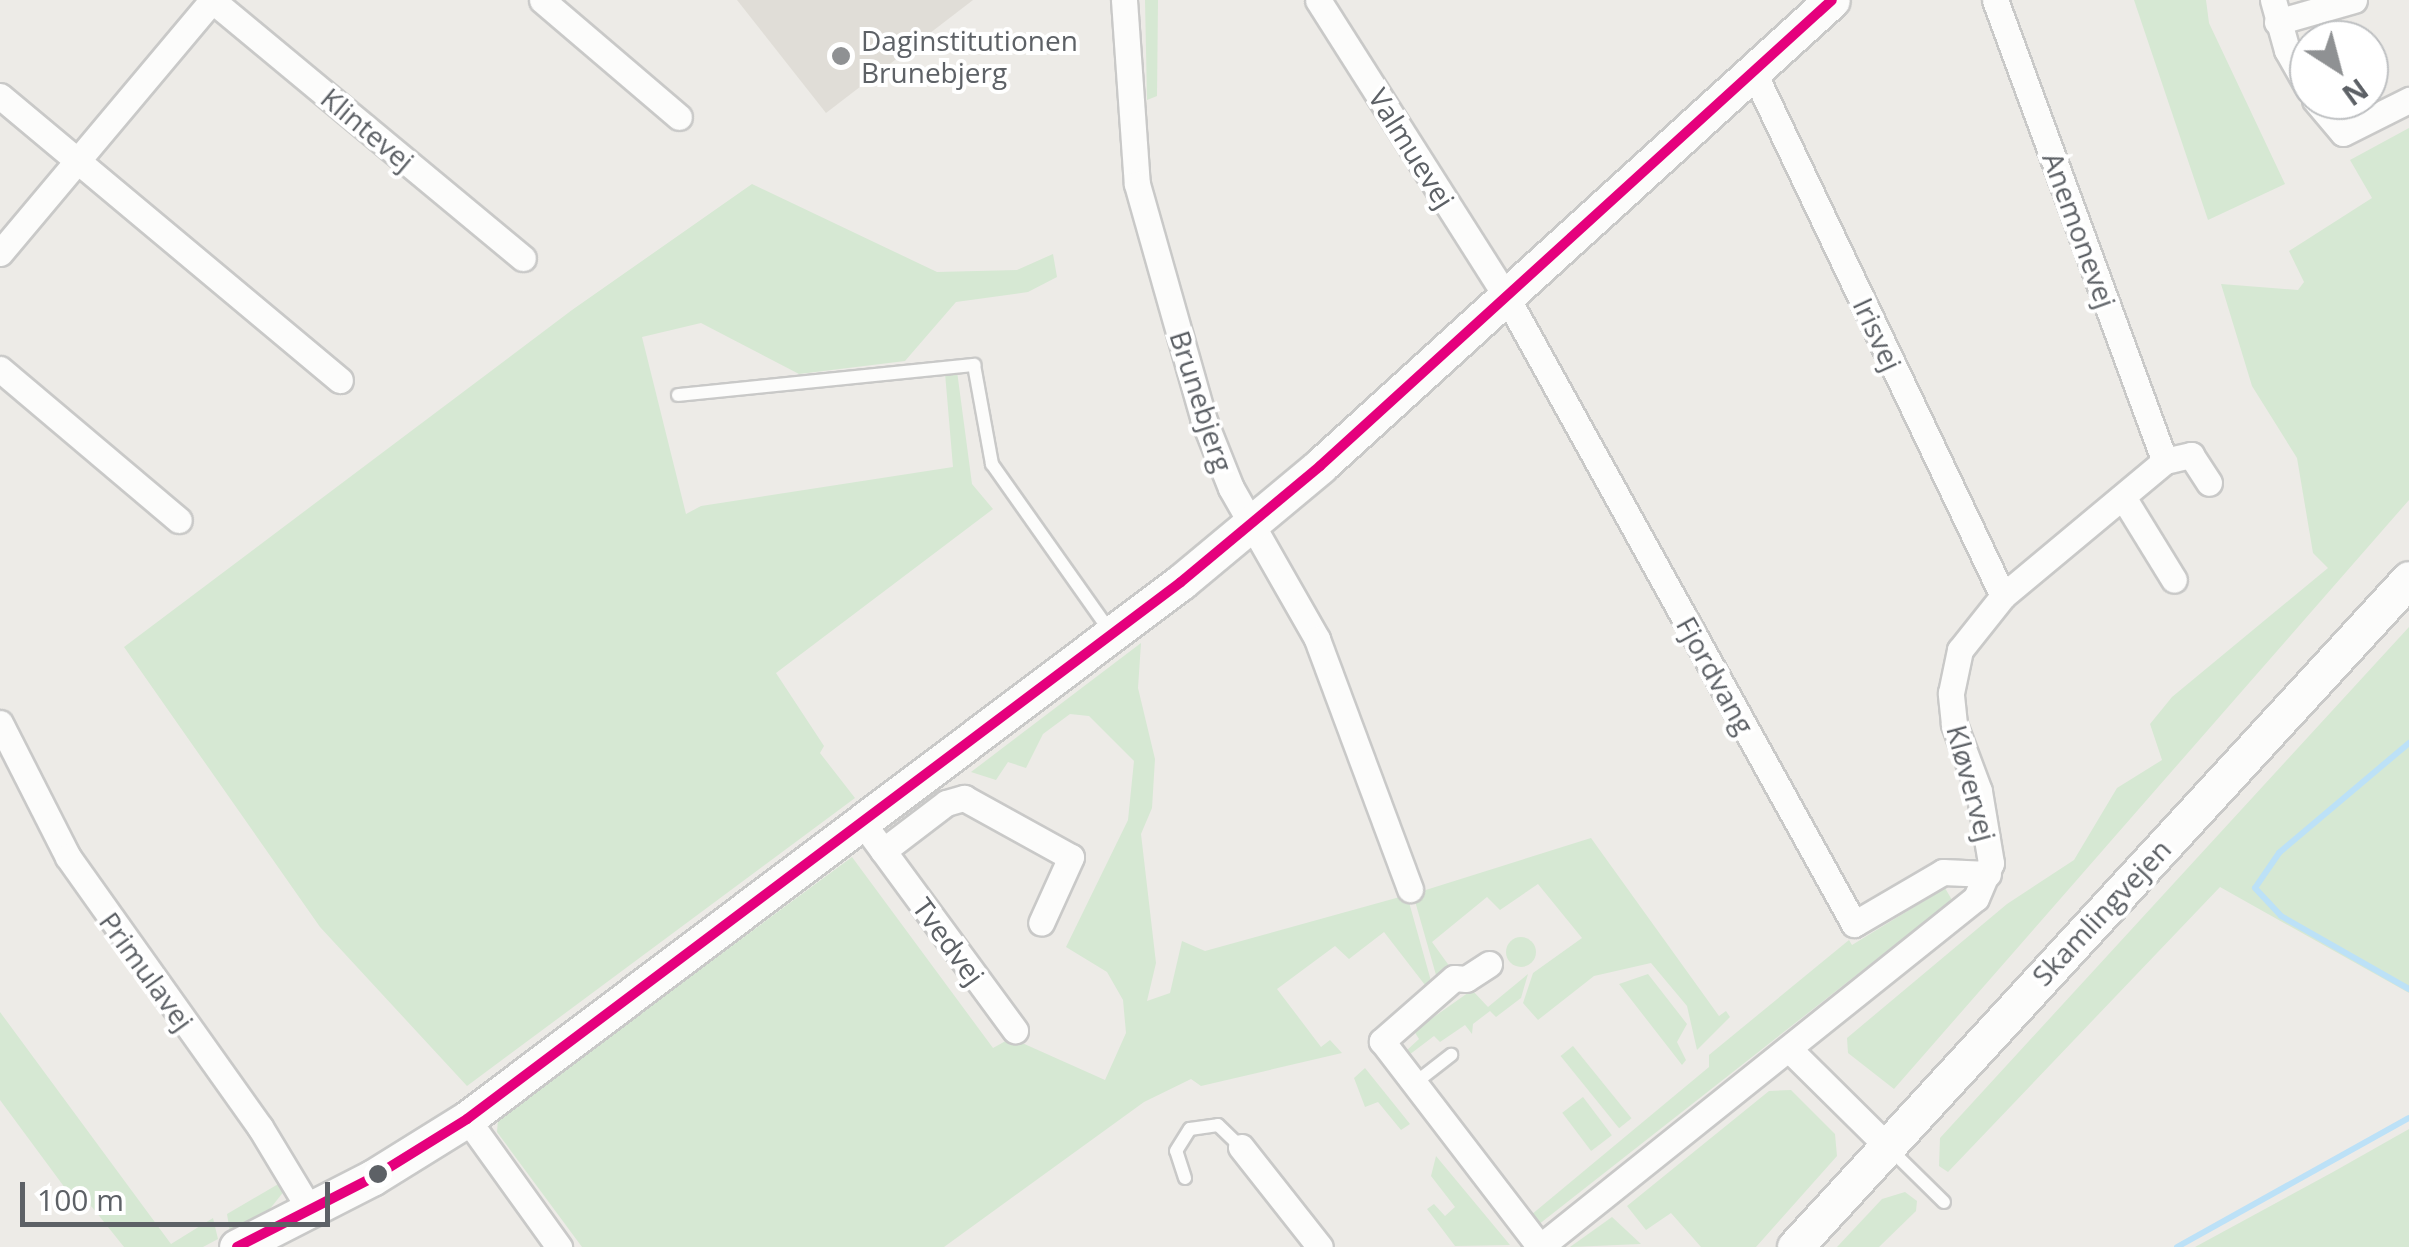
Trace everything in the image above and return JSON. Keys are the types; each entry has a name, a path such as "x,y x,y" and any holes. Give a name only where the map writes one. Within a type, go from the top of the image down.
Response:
{"street":[{"name":"Klintevej","path":"0,253 212,0 523,258"},
{"path":"542,0 680,117"},
{"name":"Brunebjerg","path":"1124,0 1137,184 1203,418 1252,524 1317,639 1410,889"},
{"name":"Valmuevej","path":"1318,0 1506,296"},
{"path":"237,1247 310,1210 466,1118 1112,636 1252,524 1832,0"},
{"name":"Anemonevej","path":"1995,0 2164,461"},
{"path":"2289,43 2275,11 2354,0"},
{"name":"Irisvej","path":"1753,71 2003,596"},
{"path":"0,96 340,380"},
{"path":"2332,120 2343,133 2369,120"},
{"name":"Fjordvang","path":"1506,296 1854,924 1943,872 1988,874"},
{"path":"0,369 178,520"},
{"path":"2164,461 2192,455 2209,483"},
{"name":"Kløvervej","path":"1489,964 1466,980 1454,978 1382,1040 1540,1247 1790,1051 1976,898 1988,874 1987,824 1954,724 1951,694 1960,650 2003,596 2164,461"},
{"path":"2123,497 2174,580"},
{"name":"Skamlingvejen","path":"1795,1247 2409,579"},
{"name":"Primulavej","path":"0,723 76,871 260,1128 310,1210"},
{"path":"884,851 946,803 964,798 1071,856 1041,923"},
{"name":"Tvedvej","path":"862,821 1015,1030"},
{"path":"1790,1051 1888,1147"},
{"path":"466,1118 560,1247"},
{"path":"1241,1147 1320,1247"}],"lane":[{"path":"678,395 974,365 992,464 1112,636"},
{"path":"1414,1082 1451,1054"},
{"path":"1185,1178 1176,1151 1190,1129 1218,1125 1241,1147"},
{"path":"1888,1147 1944,1202"}],"shaded area":[{"name":"Daginstitutionen Brunebjerg","path":"737,0 973,0 826,113"}],"green space":[{"path":"1145,0 1158,0 1157,96 1147,100"},
{"path":"2134,0 2206,0 2209,23 2285,184 2208,220"},
{"path":"2409,128 2409,500 1894,1089 1848,1053 1847,1038 2007,904 2074,860 2117,788 2162,760 2150,724 2172,697 2328,568 2313,553 2297,458 2252,386 2221,284 2298,290 2304,282 2289,251 2372,198 2350,160"},
{"path":"752,184 937,272 1017,270 1053,254 1057,277 1028,292 956,302 905,361 799,374 701,323 642,337 686,514 701,506 953,467 945,373 957,371 972,484 993,509 776,673 824,746 820,753 855,798 467,1086 320,927 124,647 572,310"},
{"path":"2409,627 2409,993 2220,887 1948,1172 1939,1166 1940,1138"},
{"path":"1141,643 1138,688 1155,759 1152,808 1141,834 1156,963 1147,1001 1170,993 1182,941 1205,951 1407,895 1431,981 1425,985 1384,932 1349,959 1335,946 1277,989 1321,1047 1330,1040 1342,1053 1201,1086 1191,1079 1144,1102 944,1247 582,1247 497,1132 498,1119 852,857 993,1048 1011,1038 1105,1080 1126,1033 1123,1000 1107,972 1066,947 1128,820 1134,761 1089,716 1070,714 1043,734 1026,768 1008,762 996,780 971,772"},
{"path":"1591,838 1719,1016 1726,1011 1730,1017 1697,1050 1687,1006 1651,963 1594,976 1538,1020 1523,1003 1533,973 1582,938 1538,884 1500,910 1487,897 1432,942 1450,967 1436,975 1413,894"},
{"path":"1945,888 1952,900 1538,1225 1531,1215 1709,1067 1709,1055 1849,940 1852,945"},
{"path":"1521,937 1532,941 1536,952 1532,963 1521,967 1510,963 1506,952 1510,941"},
{"path":"1528,974 1521,998 1496,1017 1490,1011 1473,1024 1472,1034 1465,1025 1440,1042 1434,1036 1409,1055 1406,1051 1419,1039 1414,1031 1472,990 1488,1007"},
{"path":"1648,974 1687,1024 1677,1042 1686,1060 1682,1065 1619,984"},
{"path":"0,1012 171,1244 213,1218 218,1239 203,1247 124,1247 92,1207 68,1192 0,1100"},
{"path":"1573,1046 1632,1118 1619,1128 1561,1056"},
{"path":"1365,1068 1410,1124 1401,1130 1378,1102 1365,1107 1354,1078"},
{"path":"1791,1090 1835,1134 1837,1156 1756,1247 1701,1247 1671,1213 1646,1230 1627,1206 1769,1091"},
{"path":"1583,1097 1612,1135 1591,1151 1562,1113"},
{"path":"2409,1129 2409,1247 2195,1247 2333,1172"},
{"path":"1436,1156 1510,1245 1455,1246 1427,1209 1434,1204 1445,1216 1455,1207 1431,1176"},
{"path":"280,1183 285,1190 265,1215 230,1233 227,1214"},
{"path":"1905,1192 1917,1201 1916,1211 1879,1247 1837,1247 1882,1199"},
{"path":"1612,1217 1641,1244 1570,1247"}],"waterway":[{"path":"2409,743 2279,853 2255,888 2281,916 2409,989"},
{"path":"2177,1247 2409,1118"}],"transit line":[{"path":"237,1247 372,1178 467,1119 1181,582 1320,466 1832,0"}],"place":[{"name":"Daginstitutionen Brunebjerg","path":"841,56"}]}
